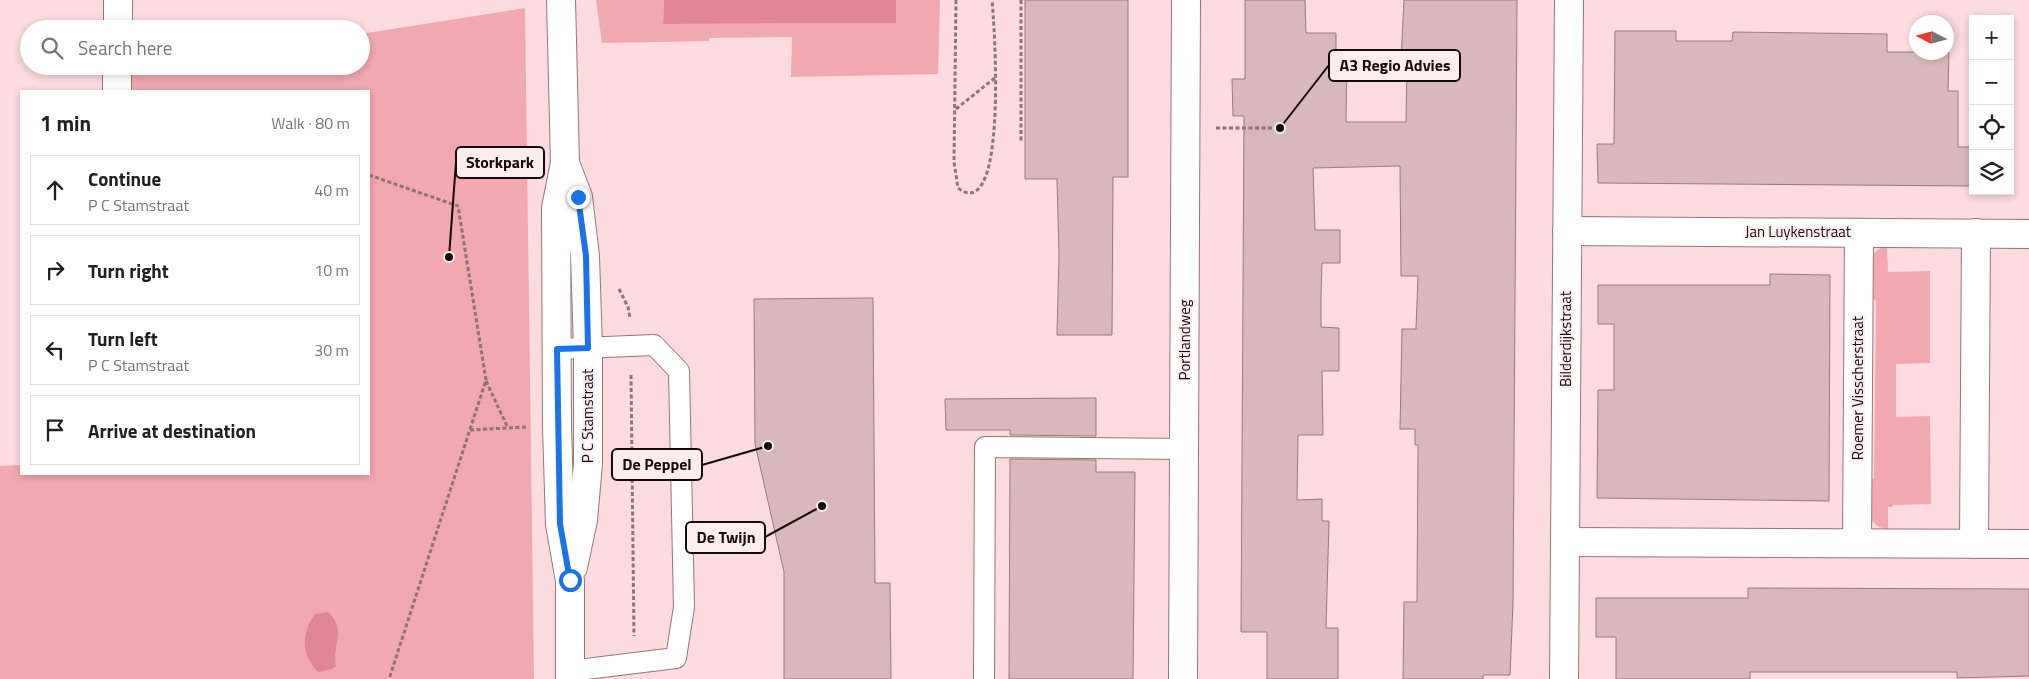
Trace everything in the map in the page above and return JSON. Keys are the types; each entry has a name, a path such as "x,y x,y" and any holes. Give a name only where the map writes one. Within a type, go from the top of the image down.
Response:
{"street":[{"path":"118,0 118,20"},
{"name":"P C Stamstraat","path":"561,0 565,163 556,208 557,349 560,524 570,580 570,675"},
{"name":"Portlandweg","path":"1183,679 1186,0"},
{"name":"Bilderdijkstraat","path":"1564,679 1569,0"},
{"path":"117,75 117,90"},
{"name":"P C Stamstraat","path":"565,163 578,197 586,256 588,348 588,464 583,520 570,580"},
{"name":"Jan Luykenstraat","path":"1567,231 2029,234"},
{"name":"Roemer Visscherstraat","path":"1857,543 1859,233"},
{"path":"1974,544 1976,233"},
{"path":"1565,542 2029,544"}],"lane":[{"path":"557,349 654,345 679,371 684,607 676,658 570,675"},
{"path":"984,679 986,447 1185,448"}],"path":[{"path":"956,0 954,162 958,188 964,192 978,189 984,178 990,158 995,127 997,76 992,0"},
{"path":"1021,0 1022,143"},
{"path":"956,110 997,76"},
{"path":"1186,128 1275,128"},
{"path":"370,175 458,206 486,380 508,428"},
{"path":"389,679 486,380"},
{"path":"470,430 527,427"}],"shaded area":[{"path":"596,0 664,0 663,24 895,23 896,0 940,0 938,74 791,77 792,37 709,38 709,41 602,43"},
{"path":"664,0 896,0 896,23 663,24"},
{"path":"525,8 534,679 0,679 0,466 20,465 20,475 370,475 370,90 129,90 129,75 370,75 370,33"},
{"path":"1887,246 1888,272 1930,271 1930,363 1896,364 1896,417 1930,416 1931,504 1893,505 1888,507 1888,530 1875,524 1871,519 1867,508 1865,488 1874,478 1876,301 1866,291 1867,277 1869,263 1875,252"},
{"path":"328,612 334,618 338,631 336,666 332,669 318,672 308,658 305,636 310,621 315,614"}],"building":[{"path":"1025,0 1128,0 1128,177 1113,177 1112,335 1057,335 1059,254 1057,179 1025,179"},
{"path":"1245,0 1305,0 1306,33 1336,33 1336,60 1347,61 1346,122 1406,122 1407,60 1401,60 1404,0 1517,0 1513,603 1510,675 1483,675 1483,679 1403,679 1404,602 1417,602 1418,445 1415,445 1415,429 1400,429 1402,329 1416,329 1418,276 1401,276 1400,166 1313,168 1315,230 1340,230 1340,263 1322,263 1321,295 1321,327 1339,328 1339,371 1322,371 1323,435 1298,435 1297,500 1322,499 1322,521 1329,521 1326,628 1338,628 1338,679 1267,679 1267,632 1241,632 1244,116 1233,116 1232,79 1245,79"},
{"path":"1615,31 1676,31 1676,41 1732,41 1733,32 1887,34 1887,52 1909,52 1909,60 1949,60 1948,91 1958,91 1958,147 1969,147 1969,186 1598,183 1597,144 1614,144"},
{"path":"1770,274 1830,275 1829,501 1597,498 1598,390 1614,390 1614,324 1598,324 1598,285 1770,285"},
{"path":"873,298 875,583 890,583 891,679 784,679 784,572 755,444 754,299"},
{"path":"1096,398 1096,436 1010,435 1010,430 946,430 945,399"},
{"path":"1010,459 1096,460 1096,472 1135,472 1133,679 1009,679"},
{"path":"1748,588 2029,589 2029,676 1957,678 1957,672 1750,672 1750,679 1616,679 1616,637 1596,637 1596,598 1748,598"}],"place":[{"name":"A3 Regio Advies","path":"1280,128"},
{"name":"Storkpark","path":"449,257"},
{"name":"De Peppel","path":"768,446"},
{"name":"De Twijn","path":"822,506"}],"route":[{"path":"570,580 560,524 557,349 588,348 586,256 578,197"}]}
